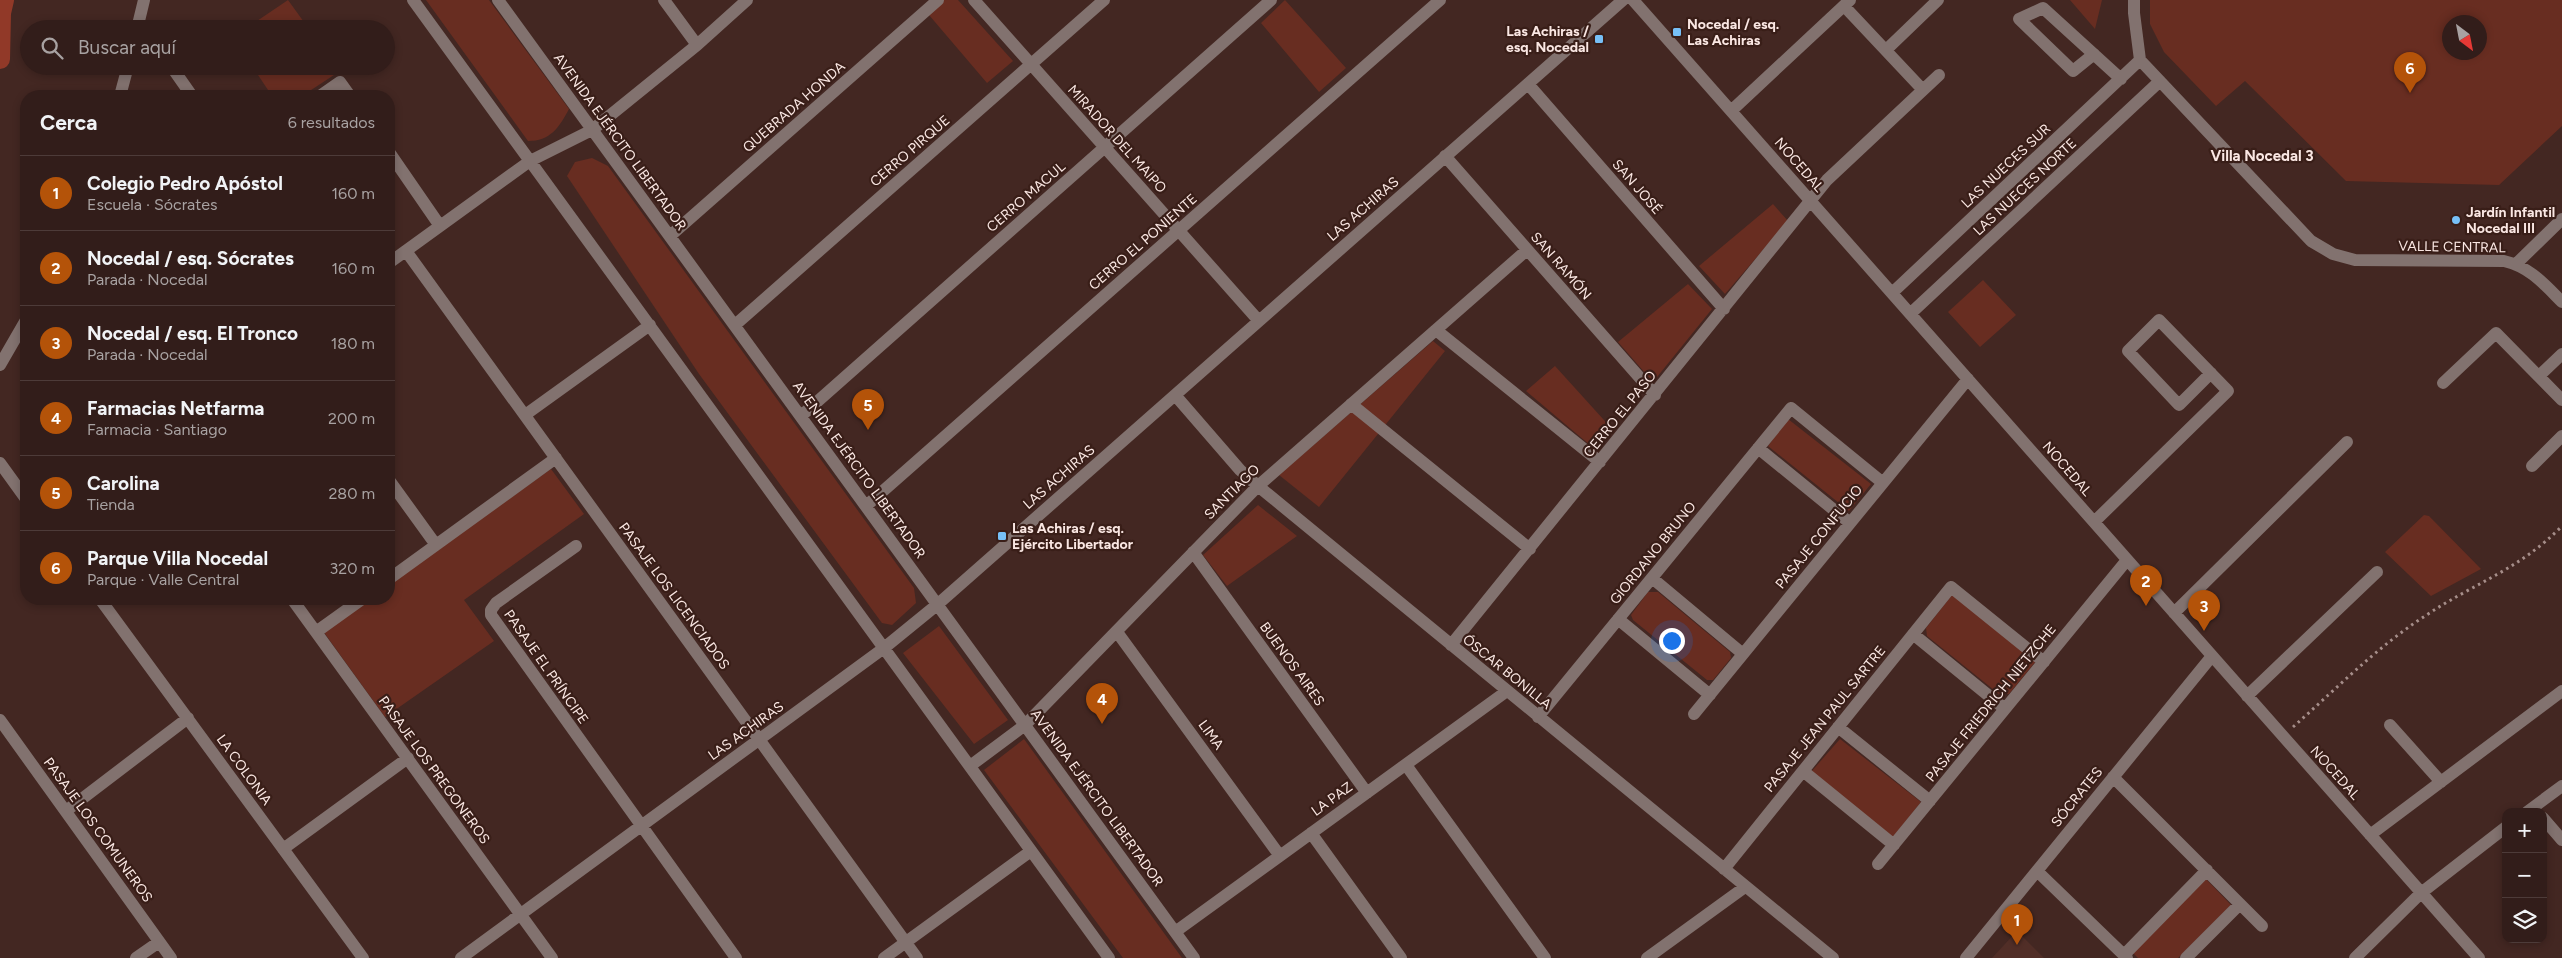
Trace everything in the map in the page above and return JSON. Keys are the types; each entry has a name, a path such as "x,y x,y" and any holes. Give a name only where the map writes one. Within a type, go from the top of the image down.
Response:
{"street":[{"path":"142,20 144,0"},
{"path":"413,0 1109,958"},
{"name":"AVENIDA EJÉRCITO LIBERTADOR","path":"498,0 1194,958"},
{"path":"664,0 697,45"},
{"path":"395,259 530,161 592,130 697,45 747,0"},
{"name":"QUEBRADA HONDA","path":"670,236 938,0"},
{"name":"MIRADOR DEL MAIPO","path":"974,0 1259,321"},
{"name":"CERRO PIRQUE","path":"735,326 1104,0"},
{"name":"CERRO MACUL","path":"801,416 1271,0"},
{"name":"CERRO EL PONIENTE","path":"866,506 1440,0"},
{"name":"LAS ACHIRAS","path":"462,958 884,648 938,604 1623,0"},
{"name":"NOCEDAL","path":"1633,0 2479,958"},
{"path":"1886,50 1938,0"},
{"path":"2134,0 2140,60"},
{"path":"1731,111 1847,3 1886,50 1923,90"},
{"path":"2094,54 2073,72 2019,19 2044,8 2094,54 2121,79"},
{"name":"LAS NUECES SUR","path":"1892,293 2140,60"},
{"name":"VALLE CENTRAL","path":"2140,60 2301,232 2322,248 2344,258 2367,261 2492,260 2516,264 2535,274 2562,302"},
{"path":"122,90 126,75"},
{"path":"177,75 188,90"},
{"name":"CERRO EL PASO","path":"1451,646 1827,180 1939,75"},
{"name":"LAS NUECES NORTE","path":"1910,314 2160,81"},
{"path":"329,90 340,82 346,90"},
{"name":"SAN JOSÉ","path":"1528,84 1724,309"},
{"name":"SAN RAMÓN","path":"1446,156 1654,395"},
{"path":"395,161 440,226"},
{"path":"2516,264 2562,219"},
{"name":"SANTIAGO","path":"970,766 1025,725 1258,486 1527,250"},
{"name":"PASAJE LOS LICENCIADOS","path":"406,251 917,958"},
{"path":"2094,522 2228,392 2211,373 2159,320 2128,351 2179,405 2211,373"},
{"path":"525,415 650,326"},
{"path":"0,365 20,330"},
{"path":"1436,330 1600,462"},
{"path":"2443,383 2496,332 2562,400"},
{"path":"2539,376 2562,354"},
{"name":"PASAJE CONFUCIO","path":"1694,714 1968,380"},
{"name":"ÓSCAR BONILLA","path":"1175,395 1230,459 1258,486 1833,958"},
{"path":"1351,404 1530,549"},
{"name":"GIORDANO BRUNO","path":"1538,717 1791,408 1883,483"},
{"path":"2532,466 2562,436"},
{"path":"2174,613 2346,442"},
{"path":"1758,448 1850,523"},
{"path":"395,575 556,458"},
{"path":"0,463 20,490"},
{"path":"395,488 436,545"},
{"name":"PASAJE EL PRÍNCIPE","path":"576,546 496,603 491,610 491,615 640,827"},
{"name":"BUENOS AIRES","path":"1194,552 1367,793"},
{"name":"PASAJE FRIEDRICH NIETZCHE","path":"1878,864 2127,560"},
{"path":"2247,696 2377,572"},
{"path":"1652,578 1743,654"},
{"name":"PASAJE JEAN PAUL SARTRE","path":"1724,869 1951,587 2044,662"},
{"name":"LA COLONIA","path":"104,605 363,958"},
{"name":"PASAJE LOS PREGONEROS","path":"296,605 552,958"},
{"path":"316,632 354,605"},
{"path":"1618,619 1710,695"},
{"name":"LIMA","path":"1117,632 1280,856"},
{"path":"1913,634 2006,709"},
{"name":"SÓCRATES","path":"1966,958 2212,656"},
{"name":"LA PAZ","path":"1176,932 1507,691"},
{"path":"2370,835 2562,691"},
{"path":"66,811 188,718"},
{"name":"PASAJE LOS COMUNEROS","path":"0,720 171,958"},
{"path":"2390,726 2441,782"},
{"path":"1838,727 1930,801"},
{"path":"283,849 408,758"},
{"path":"1406,765 1545,958"},
{"path":"1803,771 1894,845"},
{"path":"2113,777 2262,926"},
{"path":"2535,808 2562,786"},
{"path":"2547,823 2562,840"},
{"path":"640,827 736,958"},
{"path":"2355,958 2421,893 2502,831"},
{"path":"1311,833 1401,958"},
{"path":"884,958 1031,851"},
{"path":"2037,870 2125,957 2207,870"},
{"path":"1647,958 1745,887"},
{"path":"2186,958 2240,904"},
{"path":"136,958 159,942"}],"path":[{"path":"2283,736 2402,632 2441,606 2525,559 2562,526"}],"shaded area":[{"path":"288,0 302,20 258,20"},
{"path":"426,0 489,0 569,109 553,132 542,139 528,141"},
{"path":"943,0 958,0 1013,61 987,83 929,15"},
{"path":"1285,0 1346,68 1319,92 1261,23"},
{"path":"2070,0 2102,0 2095,29"},
{"path":"2150,0 2562,0 2562,126 2499,185 2346,181 2245,81 2216,106 2164,52 2150,24"},
{"path":"258,75 334,75 311,90 268,90"},
{"path":"592,158 608,166 914,588 916,603 892,625 882,623 699,374 567,176 575,162"},
{"path":"1773,204 1788,221 1725,294 1699,266"},
{"path":"1983,280 2016,315 1980,347 1948,312"},
{"path":"1688,284 1712,309 1653,382 1618,342"},
{"path":"1433,341 1445,351 1319,507 1279,475"},
{"path":"1555,366 1613,430 1597,451 1526,391"},
{"path":"1788,419 1871,484 1849,511 1768,446"},
{"path":"551,469 584,514 464,600 494,641 385,717 323,631 360,605 395,605 395,580"},
{"path":"1258,505 1297,536 1227,586 1203,555"},
{"path":"2424,515 2429,516 2481,569 2431,596 2385,552"},
{"path":"1648,592 1658,592 1730,652 1731,658 1713,680 1707,680 1633,620 1631,615"},
{"path":"1952,595 2036,661 2009,694 1999,694 1927,636 1926,628"},
{"path":"939,626 1008,720 974,744 903,653"},
{"path":"1024,739 1182,958 1123,958 984,770"},
{"path":"1840,739 1921,802 1893,837 1811,772"},
{"path":"2205,878 2231,905 2178,958 2138,958 2133,953"},
{"path":"2017,931 2044,958 1992,958"}],"waterway":[{"path":"0,59 1,13 4,0"}],"place":[{"name":"Nocedal / esq. Las Achiras","path":"1677,32"},
{"name":"Las Achiras / esq. Nocedal","path":"1599,39"},
{"name":"Parque Villa Nocedal","path":"2410,93"},
{"name":"Jardín Infantil Nocedal III","path":"2456,220"},
{"name":"Carolina","path":"868,430"},
{"name":"Las Achiras / esq. Ejército Libertador","path":"1002,536"},
{"name":"Nocedal / esq. Sócrates","path":"2146,606"},
{"name":"Nocedal / esq. El Tronco","path":"2204,631"},
{"name":"Farmacias Netfarma","path":"1102,724"},
{"name":"Colegio Pedro Apóstol","path":"2017,945"}],"district":[{"name":"Villa Nocedal 3","path":"2262,156"}]}
